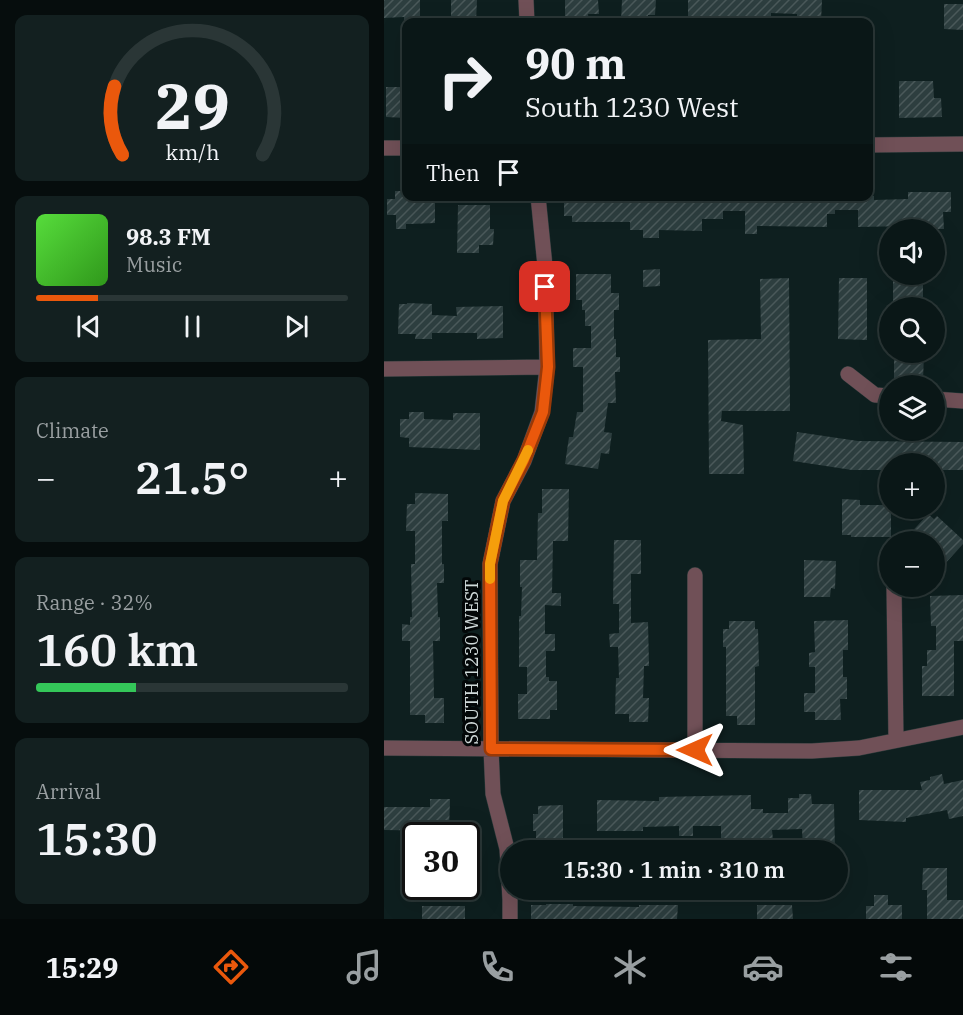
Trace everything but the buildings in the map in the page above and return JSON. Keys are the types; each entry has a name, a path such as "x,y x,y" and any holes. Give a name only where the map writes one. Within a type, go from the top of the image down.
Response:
{"street":[{"path":"526,0 528,18"},
{"path":"873,145 963,144"},
{"path":"384,148 402,148"},
{"name":"SOUTH 1230 WEST","path":"510,919 507,849 494,794 491,749 490,564 503,501 524,460 543,412 548,367 545,266 538,201"},
{"path":"384,369 548,367"},
{"path":"848,374 875,395 879,395"},
{"path":"945,400 963,401"},
{"path":"695,575 695,750"},
{"path":"894,597 896,740"},
{"path":"384,748 812,751 859,748 963,727"}],"slow traffic":[{"path":"490,579 490,564 503,501 528,450"}],"route":[{"path":"545,287 548,367 543,412 524,460 503,501 490,564 491,749 695,750"}]}
